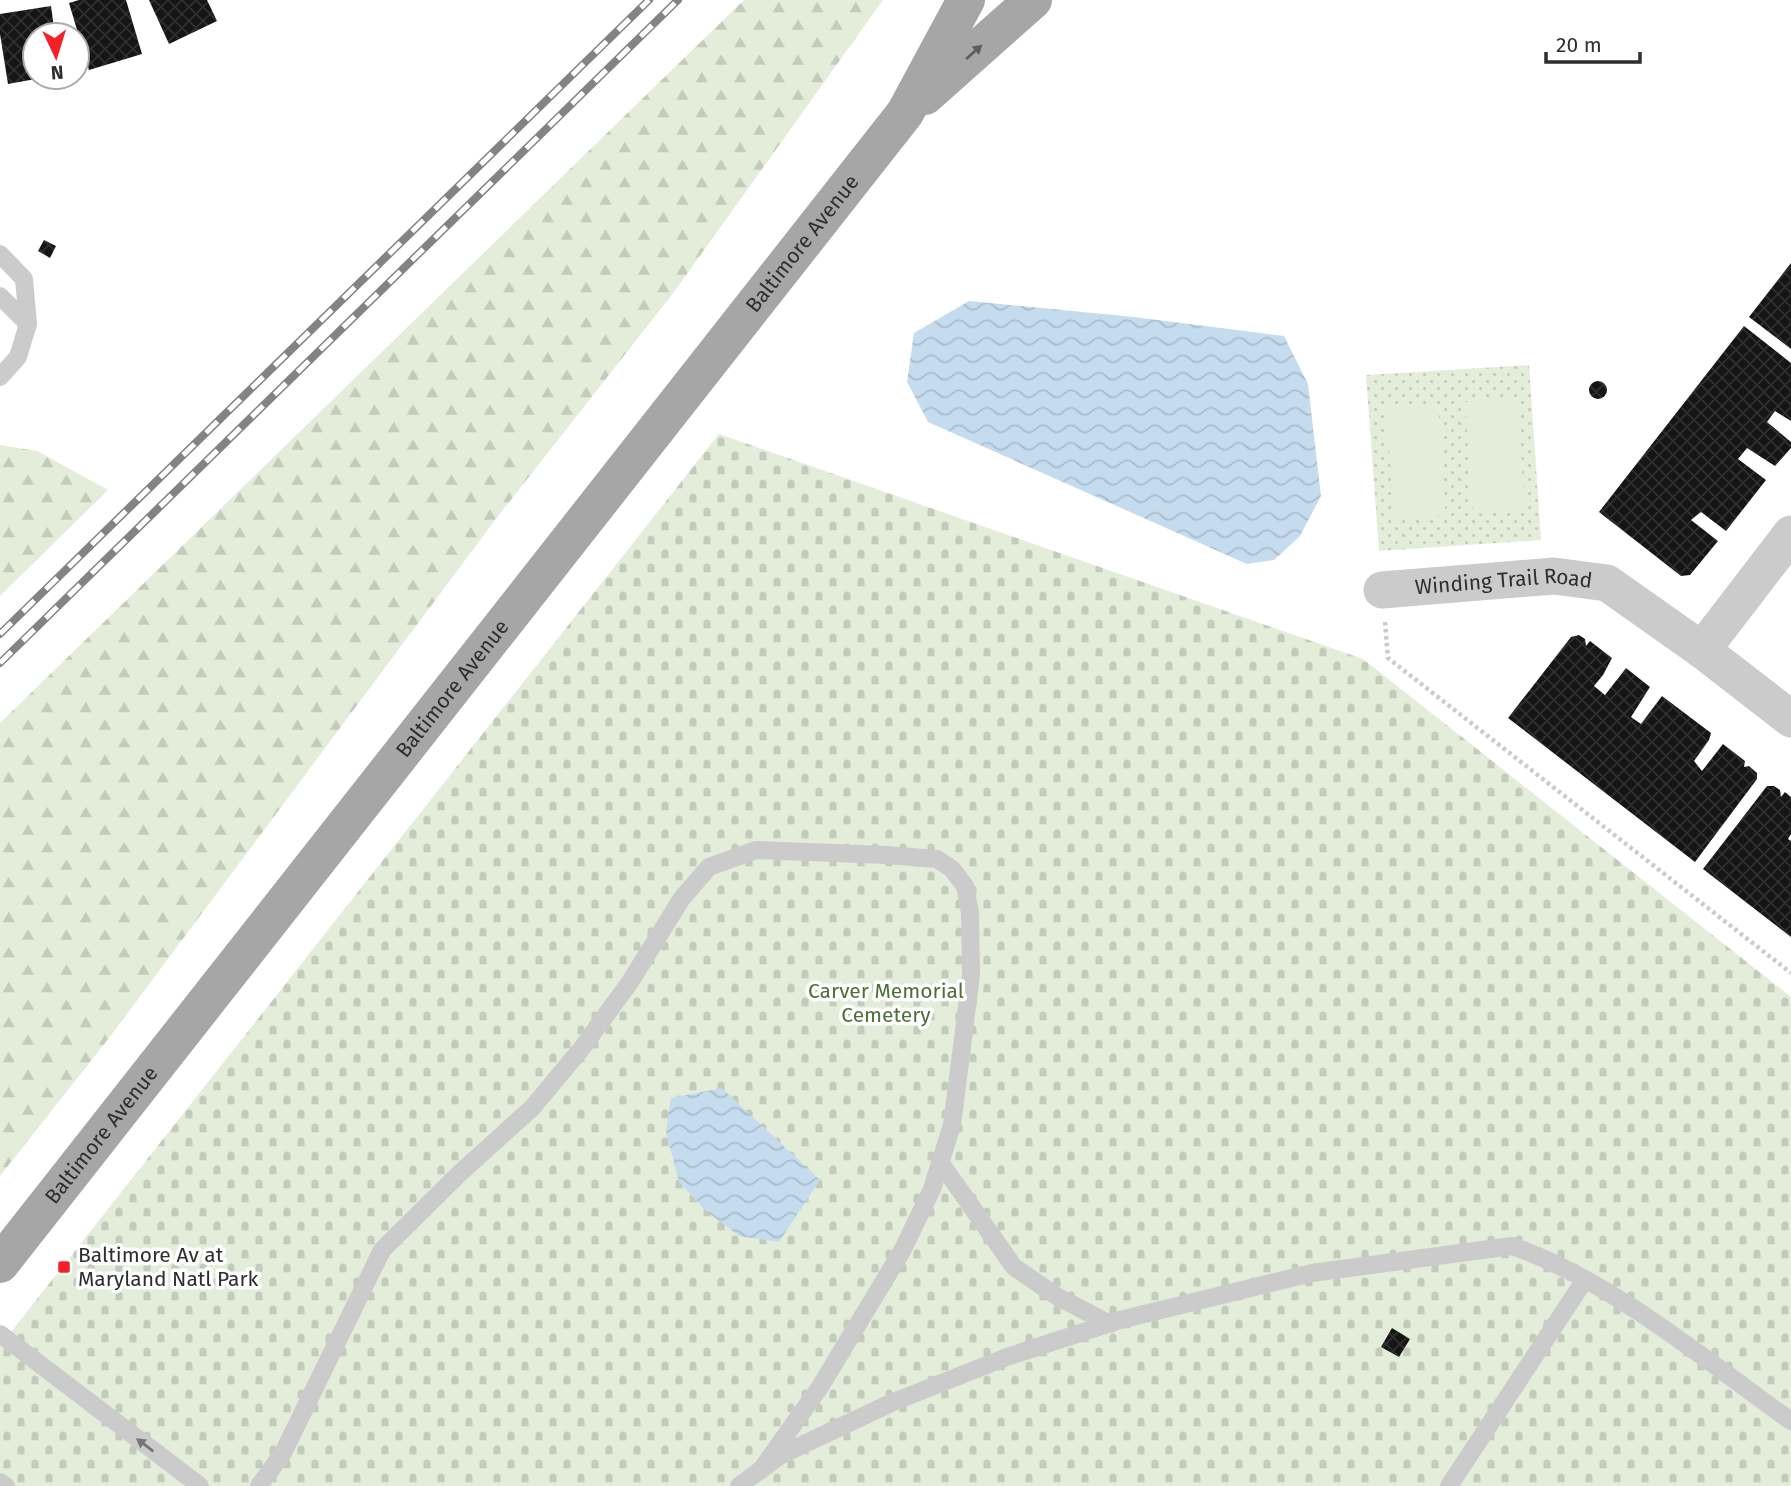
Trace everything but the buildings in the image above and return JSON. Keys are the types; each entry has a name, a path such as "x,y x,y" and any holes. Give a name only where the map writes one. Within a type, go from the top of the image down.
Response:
{"main road":[{"name":"Baltimore Avenue","path":"0,1264 905,114 966,0"},
{"name":"Baltimore Avenue","path":"905,114 1033,0"}],"street":[{"path":"1702,650 1791,534"},
{"name":"Winding Trail Road","path":"1382,590 1554,576 1607,583 1702,650 1791,719"}],"lane":[{"path":"0,254 24,279 27,324 18,357 0,377"},
{"path":"0,296 27,324"},
{"path":"259,1486 283,1453 382,1250 460,1173 532,1108 582,1048 630,982 682,898 709,867 757,850 937,859 951,869 965,886 970,913 971,975 952,1125 932,1189 902,1251 820,1387 761,1470"},
{"path":"940,1162 1014,1266 1059,1297 1110,1324"},
{"path":"739,1486 781,1455 891,1402 1007,1357 1110,1324 1312,1273 1512,1246 1532,1253 1634,1309 1791,1421"},
{"path":"1449,1486 1584,1281"},
{"path":"0,1334 200,1486"},
{"path":"0,1482 6,1486"}],"path":[{"path":"1382,590 1388,659 1791,973"}],"green space":[{"path":"744,0 883,0 674,292 495,520 109,1038 0,1176 0,723"},
{"path":"1529,365 1541,540 1379,551 1366,375"},
{"path":"1517,398 1525,510 1473,514 1465,402"},
{"path":"1438,404 1446,515 1394,519 1386,408"},
{"name":"Carver Memorial Cemetery","path":"719,434 1363,659 1791,997 1791,1486 0,1486 0,1346"},
{"path":"0,445 37,451 108,490 0,596"}],"water":[{"path":"969,301 1134,317 1284,336 1308,384 1321,496 1300,536 1274,560 1247,564 928,422 907,382 914,333"},
{"path":"722,1088 820,1180 779,1242 739,1236 705,1210 679,1182 666,1132 671,1098"}],"railway":[{"path":"0,634 649,0"},
{"path":"0,663 678,0"}],"place":[{"name":"Baltimore Av at Maryland Natl Park","path":"64,1267"}]}
